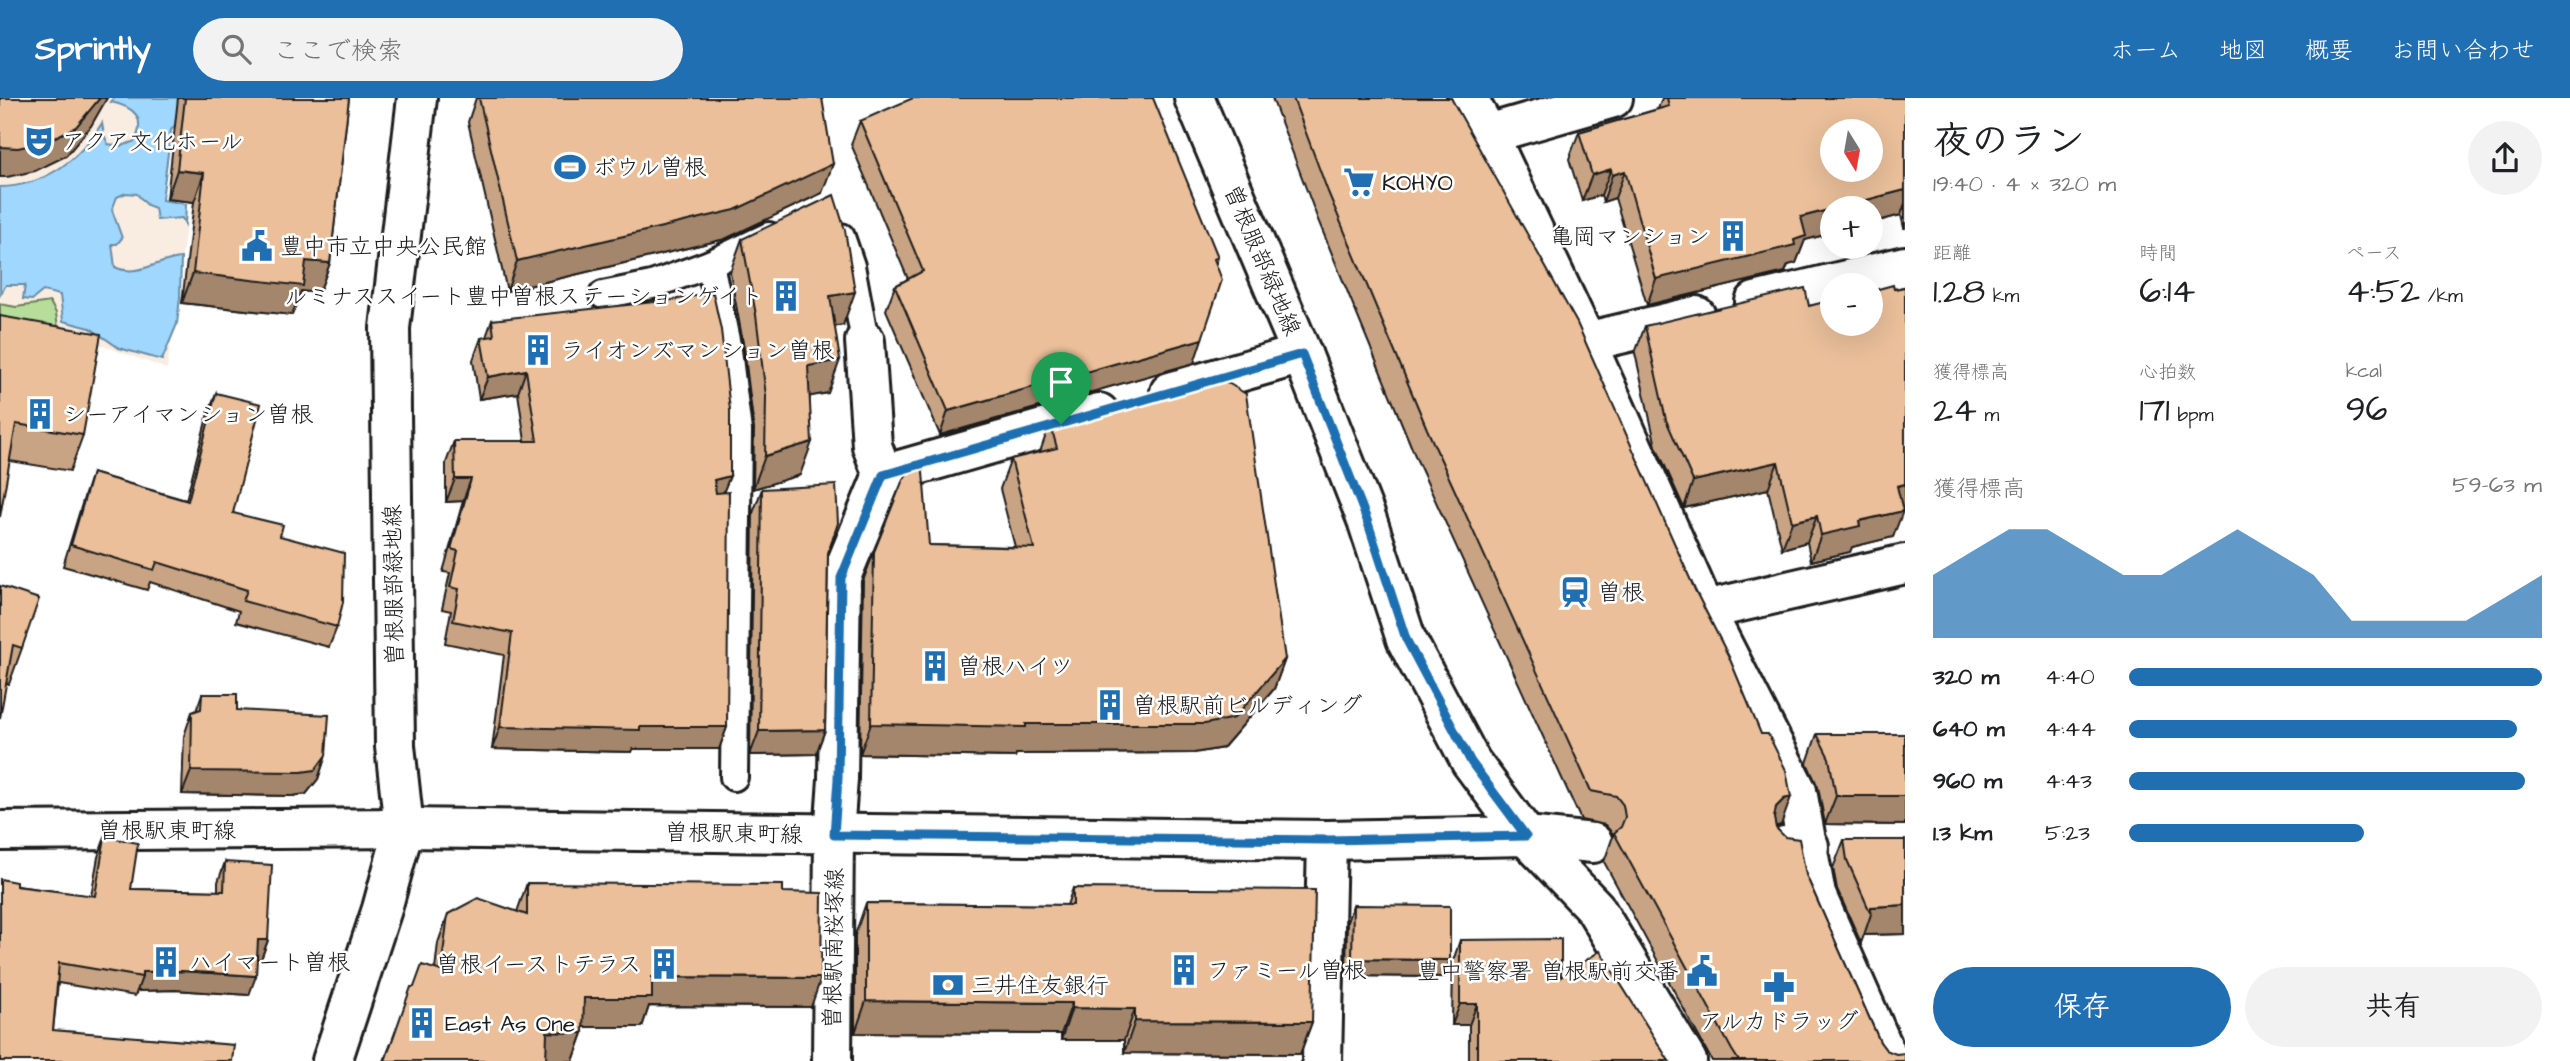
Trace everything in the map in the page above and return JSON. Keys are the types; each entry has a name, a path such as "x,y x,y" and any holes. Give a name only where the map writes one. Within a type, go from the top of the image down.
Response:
{"street":[{"name":"曽根服部緑地線","path":"331,1061 382,909 404,828 395,746 390,328 417,98"},
{"name":"曽根服部緑地線","path":"1194,98 1302,354 1367,520 1406,639 1471,762 1526,836 1595,908 1687,1061"},
{"path":"1467,98 1488,134 1586,342 1705,610 1797,791 1797,846 1889,1061"},
{"path":"1488,134 1613,98"},
{"path":"1586,342 1905,266"},
{"path":"865,341 872,446 883,475 1302,354"},
{"name":"曽根駅南桜塚線","path":"832,1061 834,835 838,779 841,578 883,475"},
{"path":"1705,610 1905,564"},
{"name":"曽根駅東町線","path":"0,831 404,828 1327,840 1526,836 1593,843"},
{"path":"1322,1061 1327,840"},
{"path":"1797,846 1850,846"}],"lane":[{"path":"835,218 851,266 865,341"},
{"path":"603,295 652,285 710,264 795,223"},
{"path":"710,264 728,350 738,431 734,777"}],"shaded area":[{"path":"0,98 185,98 168,117 158,208 188,211 167,369 0,308"}],"green space":[{"path":"50,302 56,313 59,335 0,348 0,304 16,307"}],"water":[{"path":"114,98 198,98 171,130 162,200 186,204 185,224 182,218 157,220 155,208 147,205 137,194 126,193 117,197 112,210 122,238 117,244 112,244 115,267 123,270 140,269 181,258 177,324 162,360 119,348 90,328 63,321 60,295 43,291 32,300 23,299 25,285 6,285 0,295 0,187 32,182 59,168 83,148 102,123 108,144 122,146 135,141 139,125 136,114 111,102"}],"building":[{"name":"アクア文化ホール","path":"0,98 100,98 76,127 45,142 18,148 0,147"},
{"name":"豊中市立中央公民館","path":"185,98 349,98 330,263 306,261 303,286 193,273 204,173 177,170"},
{"path":"479,98 822,98 833,164 735,210 517,261"},
{"path":"913,98 1153,98 1218,257 1214,259 1222,280 1202,339 948,411 895,286 923,271 860,121"},
{"path":"1293,98 1451,98 1577,323 1695,590 1729,657 1761,734 1768,734 1786,770 1791,797 1784,799 1776,807 1776,828 1785,837 1799,839 1806,875 1880,1042 1886,1050 1896,1054 1905,1053 1905,1061 1739,1061 1732,1050 1614,833 1621,827 1625,817 1623,805 1616,796 1591,791 1427,429 1328,192"},
{"path":"1667,98 1905,98 1905,190 1882,196 1820,196 1820,212 1801,217 1806,236 1794,240 1795,245 1656,279 1625,171 1612,175 1611,169 1592,175 1579,132 1669,106"},
{"path":"834,195 845,230 855,292 830,296 840,360 808,366 812,442 765,456 766,396 756,315 742,239"},
{"path":"1893,285 1894,289 1905,287 1905,484 1897,486 1903,511 1859,521 1860,526 1821,535 1817,516 1792,522 1778,462 1693,481 1666,420 1645,326 1805,288 1809,306 1820,303 1820,336 1883,336 1883,288"},
{"path":"713,293 721,330 730,410 730,476 714,480 716,493 729,492 727,727 640,727 640,730 500,727 512,633 453,621 459,589 450,587 458,551 451,549 471,479 455,479 454,441 537,441 526,370 488,377 481,338 494,336 492,320"},
{"path":"0,316 101,334 83,435 16,424 0,517"},
{"path":"1215,375 1246,394 1285,659 1234,718 1205,724 1026,724 1026,727 871,724 874,552 902,482 914,462 922,460 929,545 1034,548 1011,459 1057,448 1050,423"},
{"path":"216,393 261,404 233,513 283,525 280,536 344,553 343,602 337,627 243,601 247,590 157,562 154,570 71,545 92,473 188,501"},
{"path":"836,485 838,523 828,553 825,730 759,731 762,489"},
{"path":"0,586 39,599 22,648 13,645 0,718"},
{"path":"202,694 237,694 237,710 329,715 326,755 315,770 301,772 191,771 192,712 201,709"},
{"path":"1817,734 1905,734 1905,796 1836,796 1829,758"},
{"path":"105,837 138,843 131,889 224,891 225,862 272,865 268,940 258,940 256,976 182,971 142,972 142,977 59,963 53,1030 234,1045 232,1061 0,1061 0,879 16,882 16,886 95,896"},
{"path":"1844,840 1905,840 1905,905 1871,907 1871,914 1847,860"},
{"path":"527,883 783,885 783,892 822,893 821,978 652,977 652,998 584,998 583,1033 547,1032 546,1061 385,1061 411,987 414,987 422,965 441,971 448,914 478,898 527,915"},
{"path":"1073,888 1315,890 1312,1022 1135,1021 1135,1009 1072,1008 1072,1003 866,1001 866,903 1073,905"},
{"path":"1353,905 1450,906 1450,960 1352,959"},
{"path":"1561,939 1561,977 1600,951 1669,1061 1477,1061 1477,1004 1460,1004 1460,940"}],"place":[{"name":"アクア文化ホール","path":"39,141"},
{"name":"ボウル曽根","path":"570,167"},
{"name":"KOHYO","path":"1359,182"},
{"name":"亀岡マンション","path":"1733,236"},
{"name":"豊中市立中央公民館","path":"257,246"},
{"name":"ルミナススイート豊中曽根ステーションゲイト","path":"786,296"},
{"name":"ライオンズマンション曽根","path":"538,350"},
{"name":"シーアイマンション曽根","path":"40,414"},
{"name":"曽根","path":"1575,592"},
{"name":"曽根ハイツ","path":"935,666"},
{"name":"曽根駅前ビルディング","path":"1110,705"},
{"name":"ハイマート曽根","path":"166,962"},
{"name":"曽根イーストテラス","path":"664,964"},
{"name":"ファミール曽根","path":"1184,970"},
{"name":"豊中警察署 曽根駅前交番","path":"1702,971"},
{"name":"三井住友銀行","path":"948,985"},
{"name":"アルカドラッグ","path":"1779,987"},
{"name":"East As One","path":"422,1023"}],"route":[{"path":"1302,354 1367,520 1406,639 1471,762 1526,836 1327,840 834,835 838,779 841,578 883,475 1061,424 1302,354"}]}
